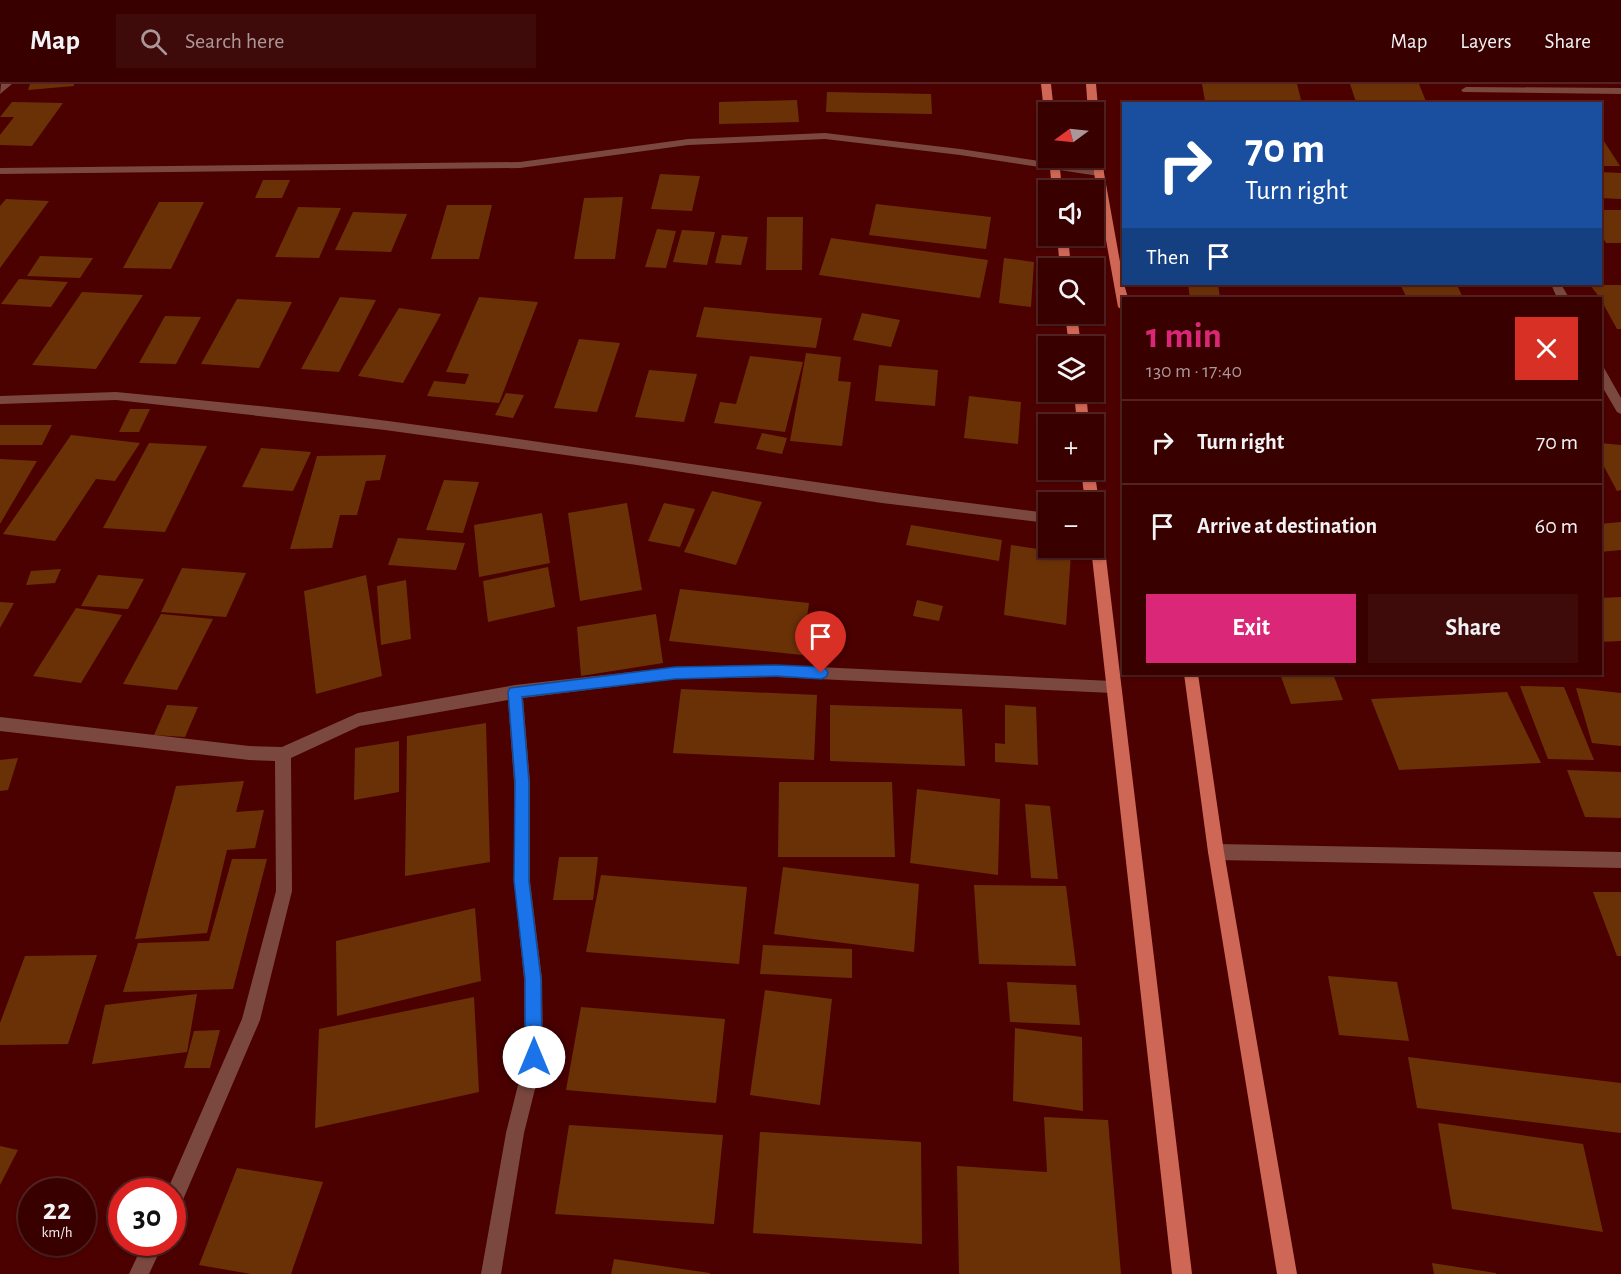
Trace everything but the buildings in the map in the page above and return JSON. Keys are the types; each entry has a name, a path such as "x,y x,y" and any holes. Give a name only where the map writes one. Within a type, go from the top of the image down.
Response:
{"main road":[{"path":"1046,84 1048,102"},
{"path":"1091,84 1092,102"},
{"path":"1098,168 1122,297"},
{"path":"1098,558 1182,1274"},
{"path":"1191,675 1216,852 1287,1274"}],"street":[{"path":"0,91 7,84"},
{"path":"1472,102 1465,87 1621,91"},
{"path":"0,171 520,165 688,142 825,136 1038,159"},
{"path":"1080,168 1099,173"},
{"path":"1602,375 1621,409"},
{"path":"0,400 116,396 385,425 882,498 1038,517"},
{"path":"0,724 249,753 283,754 358,720 515,692 675,673 776,671 1112,687"},
{"path":"491,1274 515,1133 534,1057 533,979 522,881 522,782 515,692"},
{"path":"182,1178 251,1020 284,891 283,754"},
{"path":"1216,852 1621,860"},
{"path":"139,1274 147,1256"}],"route":[{"path":"534,1057 533,979 522,881 522,782 515,692 675,673 776,671 821,673"}]}
